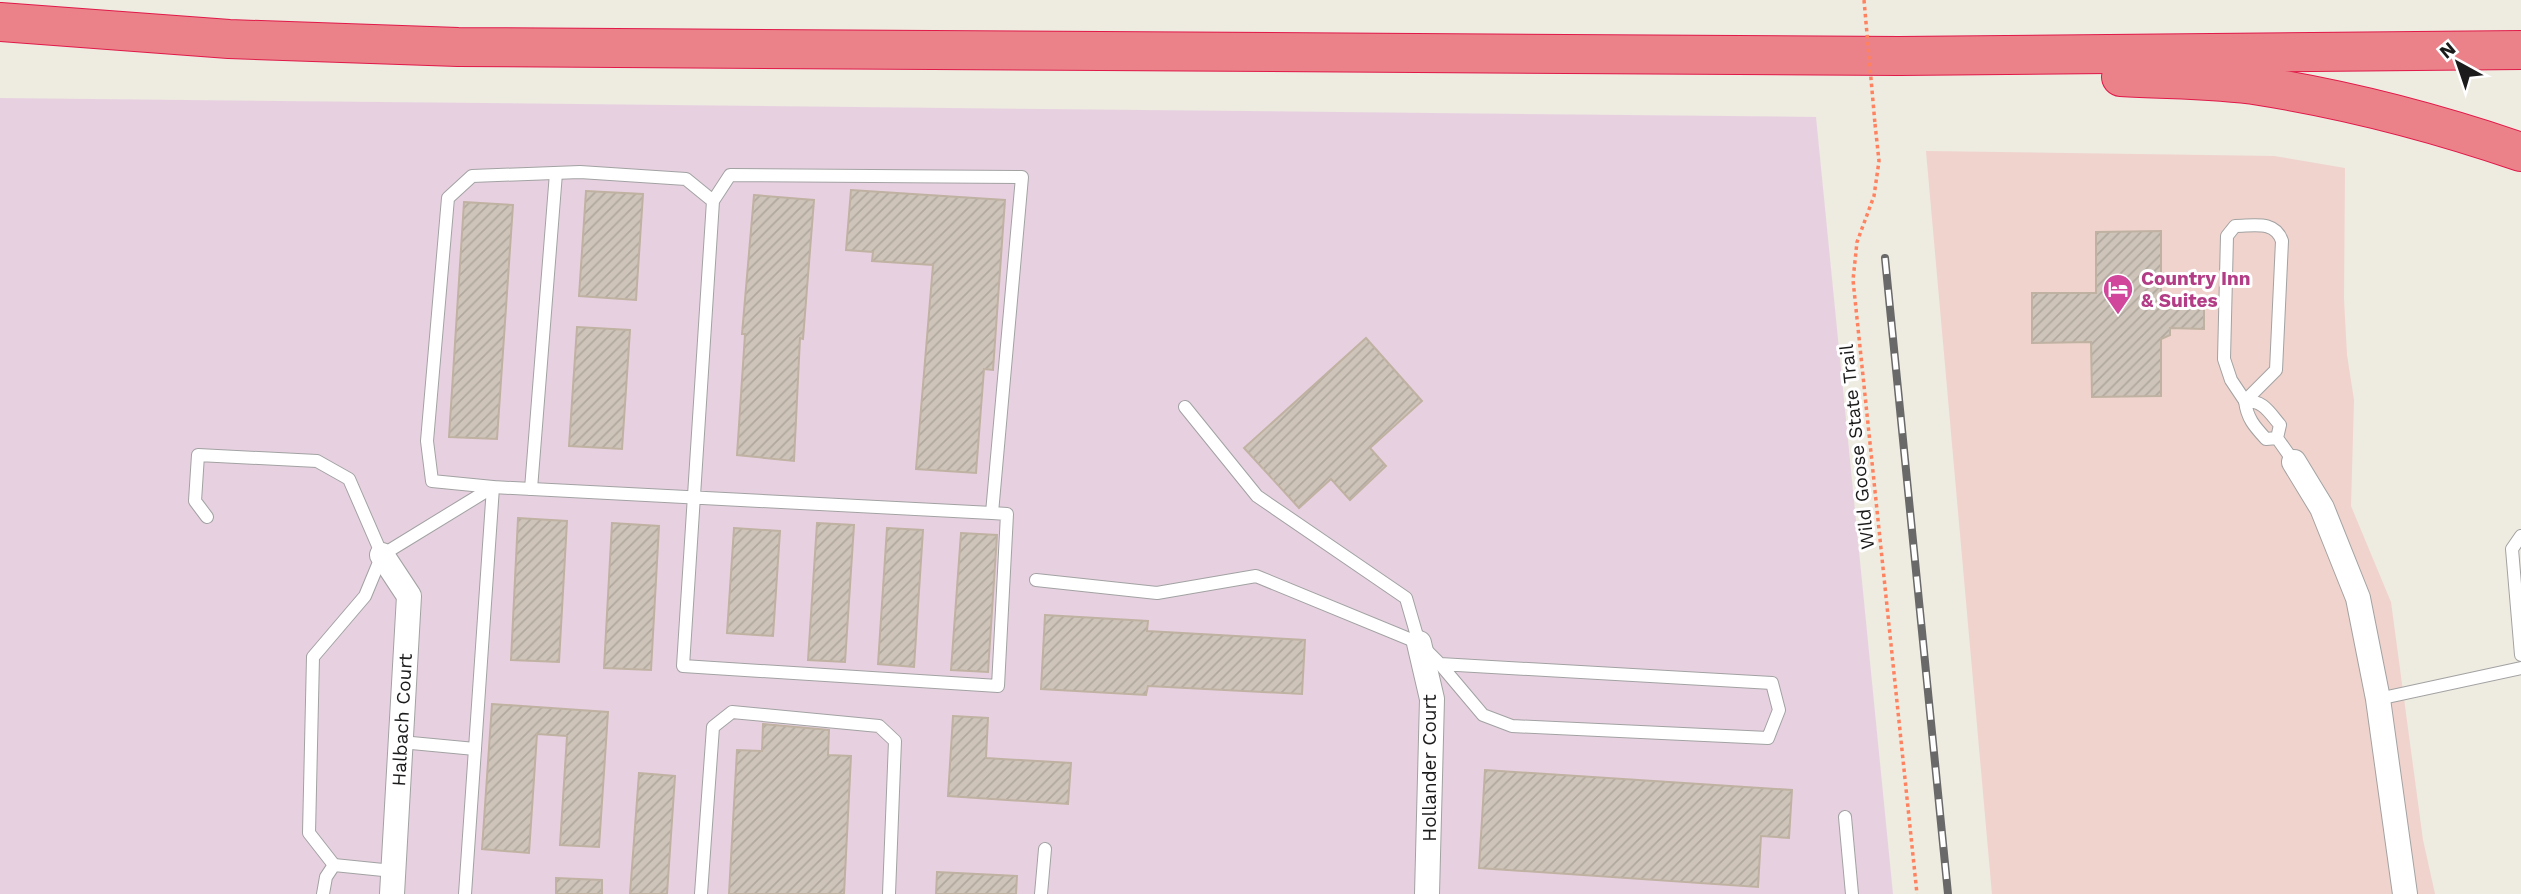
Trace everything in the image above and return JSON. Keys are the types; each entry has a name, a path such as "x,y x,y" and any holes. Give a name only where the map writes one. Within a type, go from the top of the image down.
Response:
{"highway":[{"path":"0,22 229,39 458,47 1899,56 2521,50"},
{"path":"0,44 229,39"},
{"path":"1899,56 2071,74 2258,85 2417,120 2521,152"}],"street":[{"path":"2294,462 2322,508 2358,598 2378,699 2405,894"},
{"name":"Halbach Court","path":"382,555 410,596 393,883"},
{"name":"Hollander Court","path":"1419,643 1432,699 1427,894"}],"lane":[{"path":"713,201 686,179 580,172 472,176 448,198 426,440 432,481 493,487 694,498 1007,514 998,686 683,666 694,498 713,201 730,175 1022,177 992,513"},
{"path":"531,489 556,173"},
{"path":"2245,401 2276,370 2282,241 2279,232 2271,227 2235,226 2227,236 2224,359 2231,380 2245,401 2246,416 2266,439 2277,438"},
{"path":"2245,401 2256,400 2262,404 2280,425 2277,438 2294,462"},
{"path":"1185,407 1257,496 1406,598 1419,643"},
{"path":"207,517 195,501 198,455 317,461 349,479 382,555"},
{"path":"393,883 334,865 309,833 313,657 365,596 382,555 493,487"},
{"path":"465,894 493,487"},
{"path":"2521,536 2512,549 2521,655"},
{"path":"1036,580 1157,593 1256,576 1419,643 1483,715 1512,726 1768,738 1779,710 1772,683 1440,664"},
{"path":"2378,699 2521,668"},
{"path":"701,894 713,727 732,712 879,726 895,741 889,894"},
{"path":"401,741 475,749"},
{"path":"1845,817 1852,894"},
{"path":"1041,894 1045,849"},
{"path":"323,894 326,877 334,865"}],"path":[{"name":"Wild Goose State Trail","path":"1864,0 1879,161 1874,196 1857,243 1853,280 1917,894"}],"shaded area":[{"path":"0,98 1816,117 1893,894 0,894"},
{"path":"1926,151 2274,156 2345,168 2344,299 2347,355 2354,400 2351,506 2391,602 2423,840 2435,894 1992,894"}],"building":[{"path":"851,190 1005,200 993,370 984,369 976,473 916,469 933,265 872,261 873,252 846,250"},
{"path":"586,191 643,194 636,300 579,296"},
{"path":"754,195 814,200 803,339 800,338 794,461 737,455 745,334 742,334"},
{"path":"464,202 513,205 497,439 449,437"},
{"name":"Country Inn & Suites","path":"2161,231 2161,294 2167,294 2171,303 2204,303 2204,329 2170,328 2170,335 2161,339 2161,396 2092,397 2091,342 2032,343 2032,293 2096,293 2096,232"},
{"path":"577,327 630,330 622,449 569,446"},
{"path":"1366,338 1422,401 1370,448 1386,466 1350,500 1331,479 1299,508 1244,448"},
{"path":"518,518 567,521 559,662 511,660"},
{"path":"612,523 659,526 651,670 604,668"},
{"path":"817,523 854,525 845,662 808,660"},
{"path":"734,528 780,531 773,636 727,633"},
{"path":"887,528 923,530 914,667 878,664"},
{"path":"961,533 997,535 988,672 951,670"},
{"path":"1045,615 1148,621 1147,631 1305,640 1302,694 1148,686 1146,695 1041,689"},
{"path":"492,704 608,712 599,847 560,845 567,736 537,734 529,853 482,849"},
{"path":"953,716 988,718 986,758 1071,763 1068,804 948,796"},
{"path":"763,724 829,730 828,755 851,756 844,894 729,894 737,750 762,751"},
{"path":"1485,770 1792,790 1789,838 1761,836 1758,887 1479,868"},
{"path":"639,773 675,776 667,894 630,894"},
{"path":"937,872 1017,876 1016,894 936,894"},
{"path":"556,878 602,880 602,894 556,894"}],"railway":[{"path":"1885,258 1948,894"}],"place":[{"name":"Country Inn & Suites","path":"2118,316"}]}
